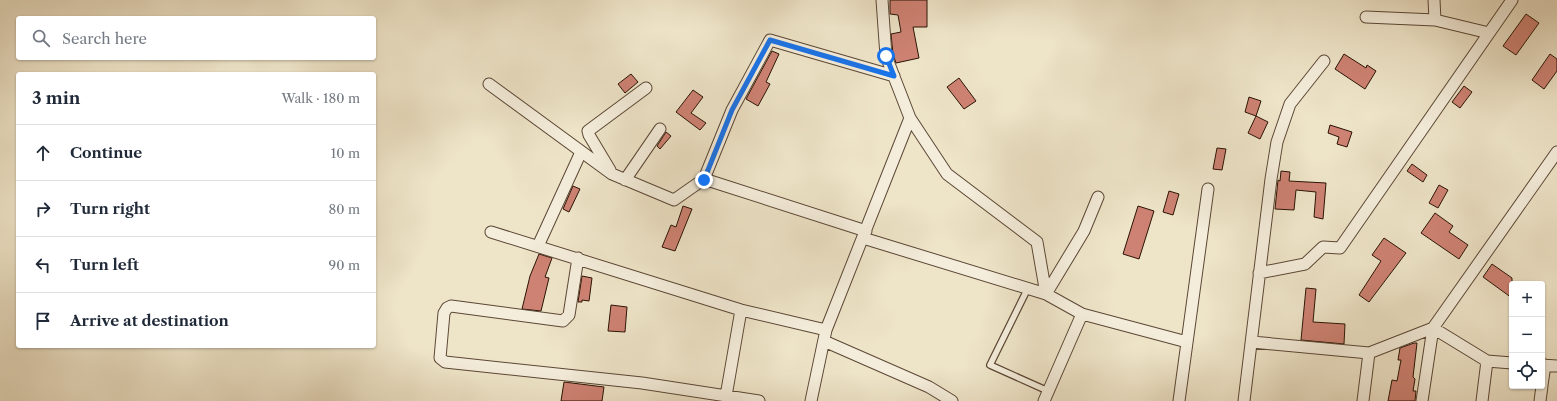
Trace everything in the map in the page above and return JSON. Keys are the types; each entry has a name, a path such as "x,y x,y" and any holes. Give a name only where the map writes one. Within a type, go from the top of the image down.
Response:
{"street":[{"path":"882,0 886,56 910,118 947,174 1037,242 1046,294"},
{"path":"1434,0 1435,20"},
{"path":"1259,273 1305,264 1323,247 1340,248 1512,0"},
{"path":"1366,17 1435,20 1489,34"},
{"path":"489,84 612,174 674,200 704,180 732,110 770,40 894,76"},
{"path":"1244,401 1259,273 1277,142 1290,104 1324,61"},
{"path":"612,174 588,131 646,88"},
{"path":"811,401 825,336 910,118"},
{"path":"625,180 660,129"},
{"path":"538,246 581,152"},
{"path":"1422,401 1433,328 1557,152"},
{"path":"704,180 1046,294 1082,314 1187,342"},
{"path":"1179,401 1208,189"},
{"path":"1046,294 1084,231 1098,197"},
{"path":"491,232 825,336 929,387 952,401"},
{"path":"578,258 569,315 566,319 563,321 451,306 447,308 444,314 440,358 445,362 642,383 759,401"},
{"path":"726,396 741,310"},
{"path":"1046,396 1082,314"},
{"path":"1252,342 1369,353 1433,328"},
{"path":"1433,328 1487,361 1509,363"},
{"path":"1363,401 1369,353"},
{"path":"1482,401 1487,361"},
{"path":"1545,365 1557,366"},
{"path":"1540,401 1542,389"}],"lane":[{"path":"1028,288 990,365 1046,396"}],"building":[{"path":"890,0 927,0 927,27 913,27 919,58 896,63 893,54 891,34 901,32 898,15 890,14"},
{"path":"1526,14 1539,23 1516,55 1503,46"},
{"path":"772,51 779,54 766,82 770,84 758,106 746,99"},
{"path":"1344,54 1366,68 1367,65 1376,71 1365,89 1335,69"},
{"path":"1550,54 1557,59 1557,71 1544,89 1532,80"},
{"path":"631,74 638,82 625,93 618,84"},
{"path":"959,78 976,101 964,109 947,87"},
{"path":"1464,86 1472,92 1460,108 1452,102"},
{"path":"693,90 703,97 691,113 706,123 700,130 676,112"},
{"path":"1249,97 1261,101 1256,116 1245,112"},
{"path":"1256,116 1268,122 1260,139 1248,133"},
{"path":"1330,125 1352,132 1347,147 1337,144 1339,137 1328,133"},
{"path":"666,132 671,136 660,149 657,146"},
{"path":"1217,148 1226,149 1222,170 1213,169"},
{"path":"1412,164 1427,175 1423,182 1407,171"},
{"path":"1281,171 1290,172 1289,181 1326,183 1323,219 1314,217 1316,192 1296,190 1294,210 1275,209 1278,180 1280,181"},
{"path":"1439,185 1448,190 1438,208 1429,203"},
{"path":"573,186 580,189 569,212 563,209"},
{"path":"1169,191 1179,194 1173,215 1163,212"},
{"path":"683,206 692,209 675,251 662,247 671,225 676,227"},
{"path":"1138,206 1154,211 1139,259 1123,254"},
{"path":"1435,213 1453,226 1449,232 1468,245 1459,259 1421,233"},
{"path":"1384,238 1406,253 1369,302 1359,295 1381,261 1372,255"},
{"path":"539,254 552,258 545,277 549,278 541,311 522,309 530,276"},
{"path":"1492,264 1512,278 1512,281 1509,281 1509,296 1483,277"},
{"path":"582,276 592,278 589,301 582,300 582,302 578,302"},
{"path":"1306,288 1316,289 1313,322 1345,324 1344,344 1301,340"},
{"path":"611,305 627,307 625,332 608,331"},
{"path":"1417,343 1413,377 1415,379 1413,391 1416,391 1415,401 1388,401 1392,380 1397,381 1401,360 1398,360 1400,348"},
{"path":"564,382 604,387 602,401 561,401"}],"route":[{"path":"704,180 732,110 770,40 894,76 886,56"}]}
